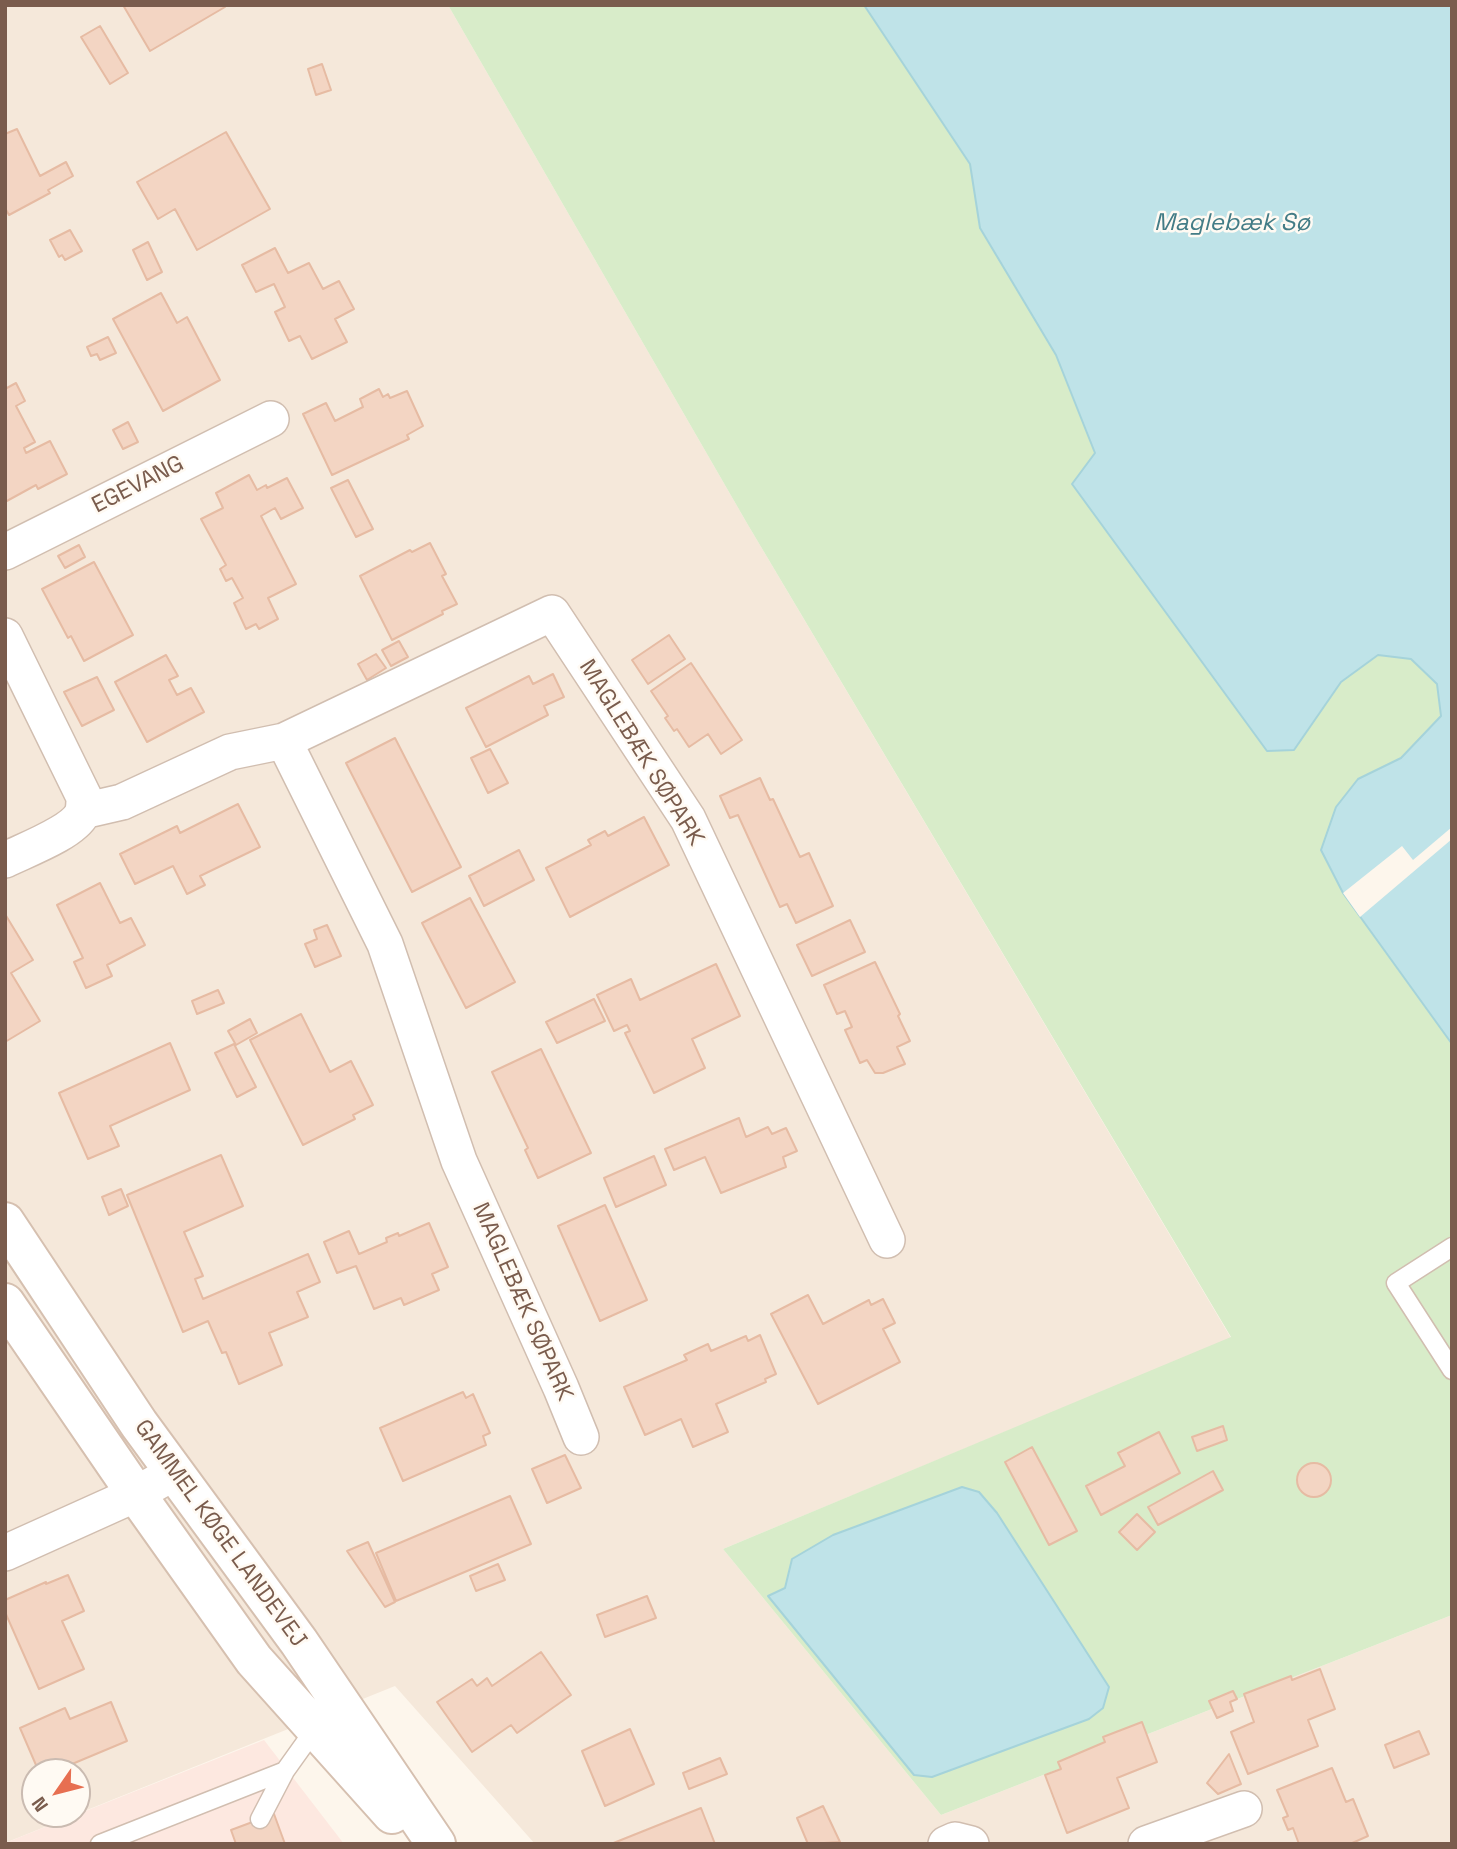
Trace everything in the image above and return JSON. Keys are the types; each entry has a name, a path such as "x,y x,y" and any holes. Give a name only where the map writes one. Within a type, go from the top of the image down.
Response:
{"main road":[{"name":"GAMMEL KØGE LANDEVEJ","path":"5,1222 139,1424 299,1642 436,1844"},
{"name":"GAMMEL KØGE LANDEVEJ","path":"5,1303 254,1660 418,1844"}],"street":[{"name":"EGEVANG","path":"5,552 271,419"},
{"name":"MAGLEBÆK SØPARK","path":"83,811 122,802 230,752 284,741 552,613 688,819 887,1240"},
{"path":"5,636 84,797 83,811 76,822 5,860"},
{"name":"MAGLEBÆK SØPARK","path":"284,741 385,944 459,1161 581,1437"},
{"path":"5,1553 136,1494 175,1472"},
{"path":"1146,1844 1244,1809"},
{"path":"946,1844 955,1840 971,1844"}],"lane":[{"path":"1452,1247 1396,1283 1452,1370"},
{"path":"260,1819 285,1771 315,1729"},
{"path":"100,1844 285,1771"}],"shaded area":[{"path":"5,5 448,5 748,525 1231,1338 723,1549 941,1815 1452,1615 1452,1844 535,1844 395,1686 91,1808 91,1758 21,1758 21,1828 42,1828 5,1843"},
{"path":"264,1740 344,1844 5,1844 43,1828 91,1828 91,1809"}],"green space":[{"path":"448,5 864,5 970,164 980,228 1056,355 1095,453 1294,750 1341,682 1378,655 1411,659 1437,684 1441,716 1401,758 1358,779 1321,850 1343,893 1452,1044 1452,1615 941,1815 723,1549 1231,1337 748,525"}],"water":[{"name":"Maglebæk Sø","path":"864,5 1452,5 1452,1044 1343,893 1321,850 1336,807 1358,779 1401,758 1441,716 1437,684 1411,659 1378,655 1341,682 1294,750 1267,751 1072,484 1095,453 1056,355 980,228 970,164"},
{"path":"962,1487 979,1492 997,1513 1109,1687 1103,1708 1089,1719 932,1777 914,1775 768,1596 785,1588 792,1559 833,1535"}],"pier":[{"path":"1452,827 1452,839 1360,917 1343,893 1402,846 1413,860"}],"building":[{"path":"123,5 224,5 225,7 150,51"},
{"path":"100,26 128,73 110,84 81,37"},
{"path":"322,64 331,90 316,95 308,69"},
{"path":"17,129 40,176 66,162 73,176 48,190 50,193 9,215 5,208 5,134"},
{"path":"226,132 270,209 197,250 175,209 158,219 137,182"},
{"path":"70,230 82,251 65,260 62,255 59,257 50,240"},
{"path":"148,242 162,272 147,280 133,250"},
{"path":"275,248 288,273 309,263 323,289 339,281 354,309 335,319 347,342 312,359 300,336 289,341 275,312 285,307 274,284 256,292 242,265"},
{"path":"161,293 177,323 187,317 220,380 163,411 113,319"},
{"path":"108,337 116,353 100,360 97,354 91,356 87,347"},
{"path":"16,383 25,401 16,406 35,442 24,448 26,453 50,441 67,474 38,489 36,485 5,502 5,389"},
{"path":"379,389 383,397 388,394 390,398 407,391 423,426 407,435 409,439 332,475 303,414 326,403 335,421 363,407 360,399"},
{"path":"128,422 138,442 123,449 113,430"},
{"path":"249,475 257,490 287,478 303,508 281,519 275,508 261,516 296,584 268,598 278,619 259,629 256,624 246,629 234,603 243,598 232,578 226,581 220,569 226,565 201,519 223,508 216,493"},
{"path":"348,480 373,529 356,537 331,488"},
{"path":"430,543 446,574 442,576 457,604 392,640 360,576 410,550 412,552"},
{"path":"79,545 85,557 65,568 58,556"},
{"path":"94,562 133,635 84,661 71,636 68,638 42,589"},
{"path":"669,635 685,659 648,684 632,660"},
{"path":"399,641 408,657 391,666 382,650"},
{"path":"376,654 386,668 367,680 358,664"},
{"path":"166,655 178,676 169,680 177,695 191,688 204,712 147,742 115,682"},
{"path":"691,663 742,740 721,754 708,734 689,747 677,729 674,731 665,718 668,716 651,691"},
{"path":"553,674 564,697 544,706 548,715 486,747 466,708 529,676 533,684"},
{"path":"97,677 114,710 82,726 64,692"},
{"path":"395,738 461,867 412,892 346,763"},
{"path":"490,749 508,783 488,793 471,758"},
{"path":"760,778 770,800 773,799 800,857 809,853 833,906 796,923 787,904 780,907 738,815 730,818 720,796"},
{"path":"238,804 260,847 200,876 205,885 187,894 173,866 135,884 120,854 177,826 180,833"},
{"path":"644,817 669,865 570,917 546,868 591,845 588,840 605,831 608,836"},
{"path":"519,850 534,880 484,906 469,876"},
{"path":"100,883 120,923 131,918 145,945 107,965 112,976 86,988 74,962 83,958 57,905"},
{"path":"470,898 515,982 466,1008 422,923"},
{"path":"5,914 33,960 11,973 40,1021 5,1042"},
{"path":"850,920 865,952 812,976 797,945"},
{"path":"327,925 341,956 315,967 305,944 317,939 314,930"},
{"path":"875,962 910,1041 897,1047 905,1064 883,1073 875,1073 867,1060 860,1063 845,1030 852,1027 845,1011 837,1014 824,985"},
{"path":"716,964 740,1016 692,1039 705,1068 654,1093 625,1033 630,1031 627,1025 614,1031 597,995 631,979 640,1000"},
{"path":"218,990 224,1003 197,1014 192,1001"},
{"path":"594,999 605,1021 557,1043 546,1022"},
{"path":"301,1014 330,1072 351,1061 373,1105 353,1115 355,1119 303,1145 250,1040"},
{"path":"250,1019 257,1033 236,1045 228,1031"},
{"path":"170,1043 190,1090 110,1126 119,1146 88,1159 59,1093"},
{"path":"234,1044 256,1087 237,1097 215,1053"},
{"path":"541,1049 591,1153 538,1178 525,1150 528,1148 492,1072"},
{"path":"739,1118 746,1137 768,1127 772,1134 786,1128 797,1151 783,1157 786,1167 721,1193 705,1157 674,1170 665,1149"},
{"path":"221,1155 243,1206 184,1232 203,1276 195,1279 203,1299 308,1254 320,1282 297,1292 308,1317 269,1333 282,1365 239,1384 226,1352 222,1353 208,1321 183,1332 127,1195"},
{"path":"654,1156 666,1185 616,1207 604,1178"},
{"path":"121,1189 128,1206 109,1215 102,1197"},
{"path":"605,1205 647,1300 600,1321 558,1226"},
{"path":"429,1223 448,1267 432,1274 439,1290 404,1305 401,1298 374,1309 356,1266 337,1273 324,1242 349,1231 359,1254 387,1242 386,1238 398,1233 399,1236"},
{"path":"808,1295 823,1324 869,1300 871,1305 883,1299 895,1323 883,1329 900,1362 818,1404 771,1314"},
{"path":"760,1335 776,1374 765,1379 766,1382 716,1404 728,1432 693,1447 681,1419 645,1435 624,1387 687,1360 684,1355 708,1344 711,1351 746,1336 748,1341"},
{"path":"463,1392 466,1398 473,1394 490,1433 483,1436 486,1445 403,1481 380,1428"},
{"path":"1223,1426 1227,1440 1197,1451 1192,1437"},
{"path":"1159,1432 1180,1473 1101,1515 1086,1486 1125,1466 1118,1453"},
{"path":"1032,1447 1077,1531 1049,1545 1005,1462"},
{"path":"565,1455 581,1488 547,1503 532,1469"},
{"path":"1314,1463 1326,1468 1331,1480 1326,1492 1314,1497 1302,1492 1297,1480 1302,1468"},
{"path":"1213,1471 1223,1490 1158,1525 1148,1507"},
{"path":"510,1496 531,1544 396,1601 376,1553"},
{"path":"1137,1514 1155,1532 1137,1550 1119,1532"},
{"path":"368,1542 395,1602 385,1607 347,1551"},
{"path":"498,1564 505,1580 476,1591 470,1576"},
{"path":"68,1575 84,1611 62,1621 84,1669 39,1689 5,1612 5,1600"},
{"path":"647,1596 656,1618 605,1637 597,1615"},
{"path":"541,1652 571,1695 517,1733 511,1725 472,1752 437,1702 472,1679 477,1686 487,1678 492,1686"},
{"path":"1320,1669 1335,1709 1308,1720 1318,1746 1248,1774 1231,1732 1254,1722 1244,1694 1291,1676 1292,1680"},
{"path":"1233,1691 1237,1699 1230,1702 1233,1711 1217,1718 1209,1701"},
{"path":"111,1702 127,1741 86,1758 33,1758 20,1728 65,1708 70,1719"},
{"path":"1142,1722 1157,1762 1117,1778 1129,1808 1067,1833 1045,1775 1061,1769 1058,1762 1105,1742 1103,1737"},
{"path":"630,1729 654,1784 605,1806 582,1751"},
{"path":"1419,1731 1429,1754 1394,1768 1385,1745"},
{"path":"1229,1754 1241,1784 1218,1794 1207,1783"},
{"path":"720,1758 727,1774 689,1789 683,1773"},
{"path":"1332,1768 1346,1802 1353,1799 1368,1836 1350,1844 1299,1844 1293,1828 1288,1830 1283,1818 1288,1816 1277,1790"},
{"path":"823,1806 840,1842 808,1844 797,1818"},
{"path":"701,1808 715,1844 611,1844"},
{"path":"274,1814 285,1844 236,1844 231,1830"}]}
